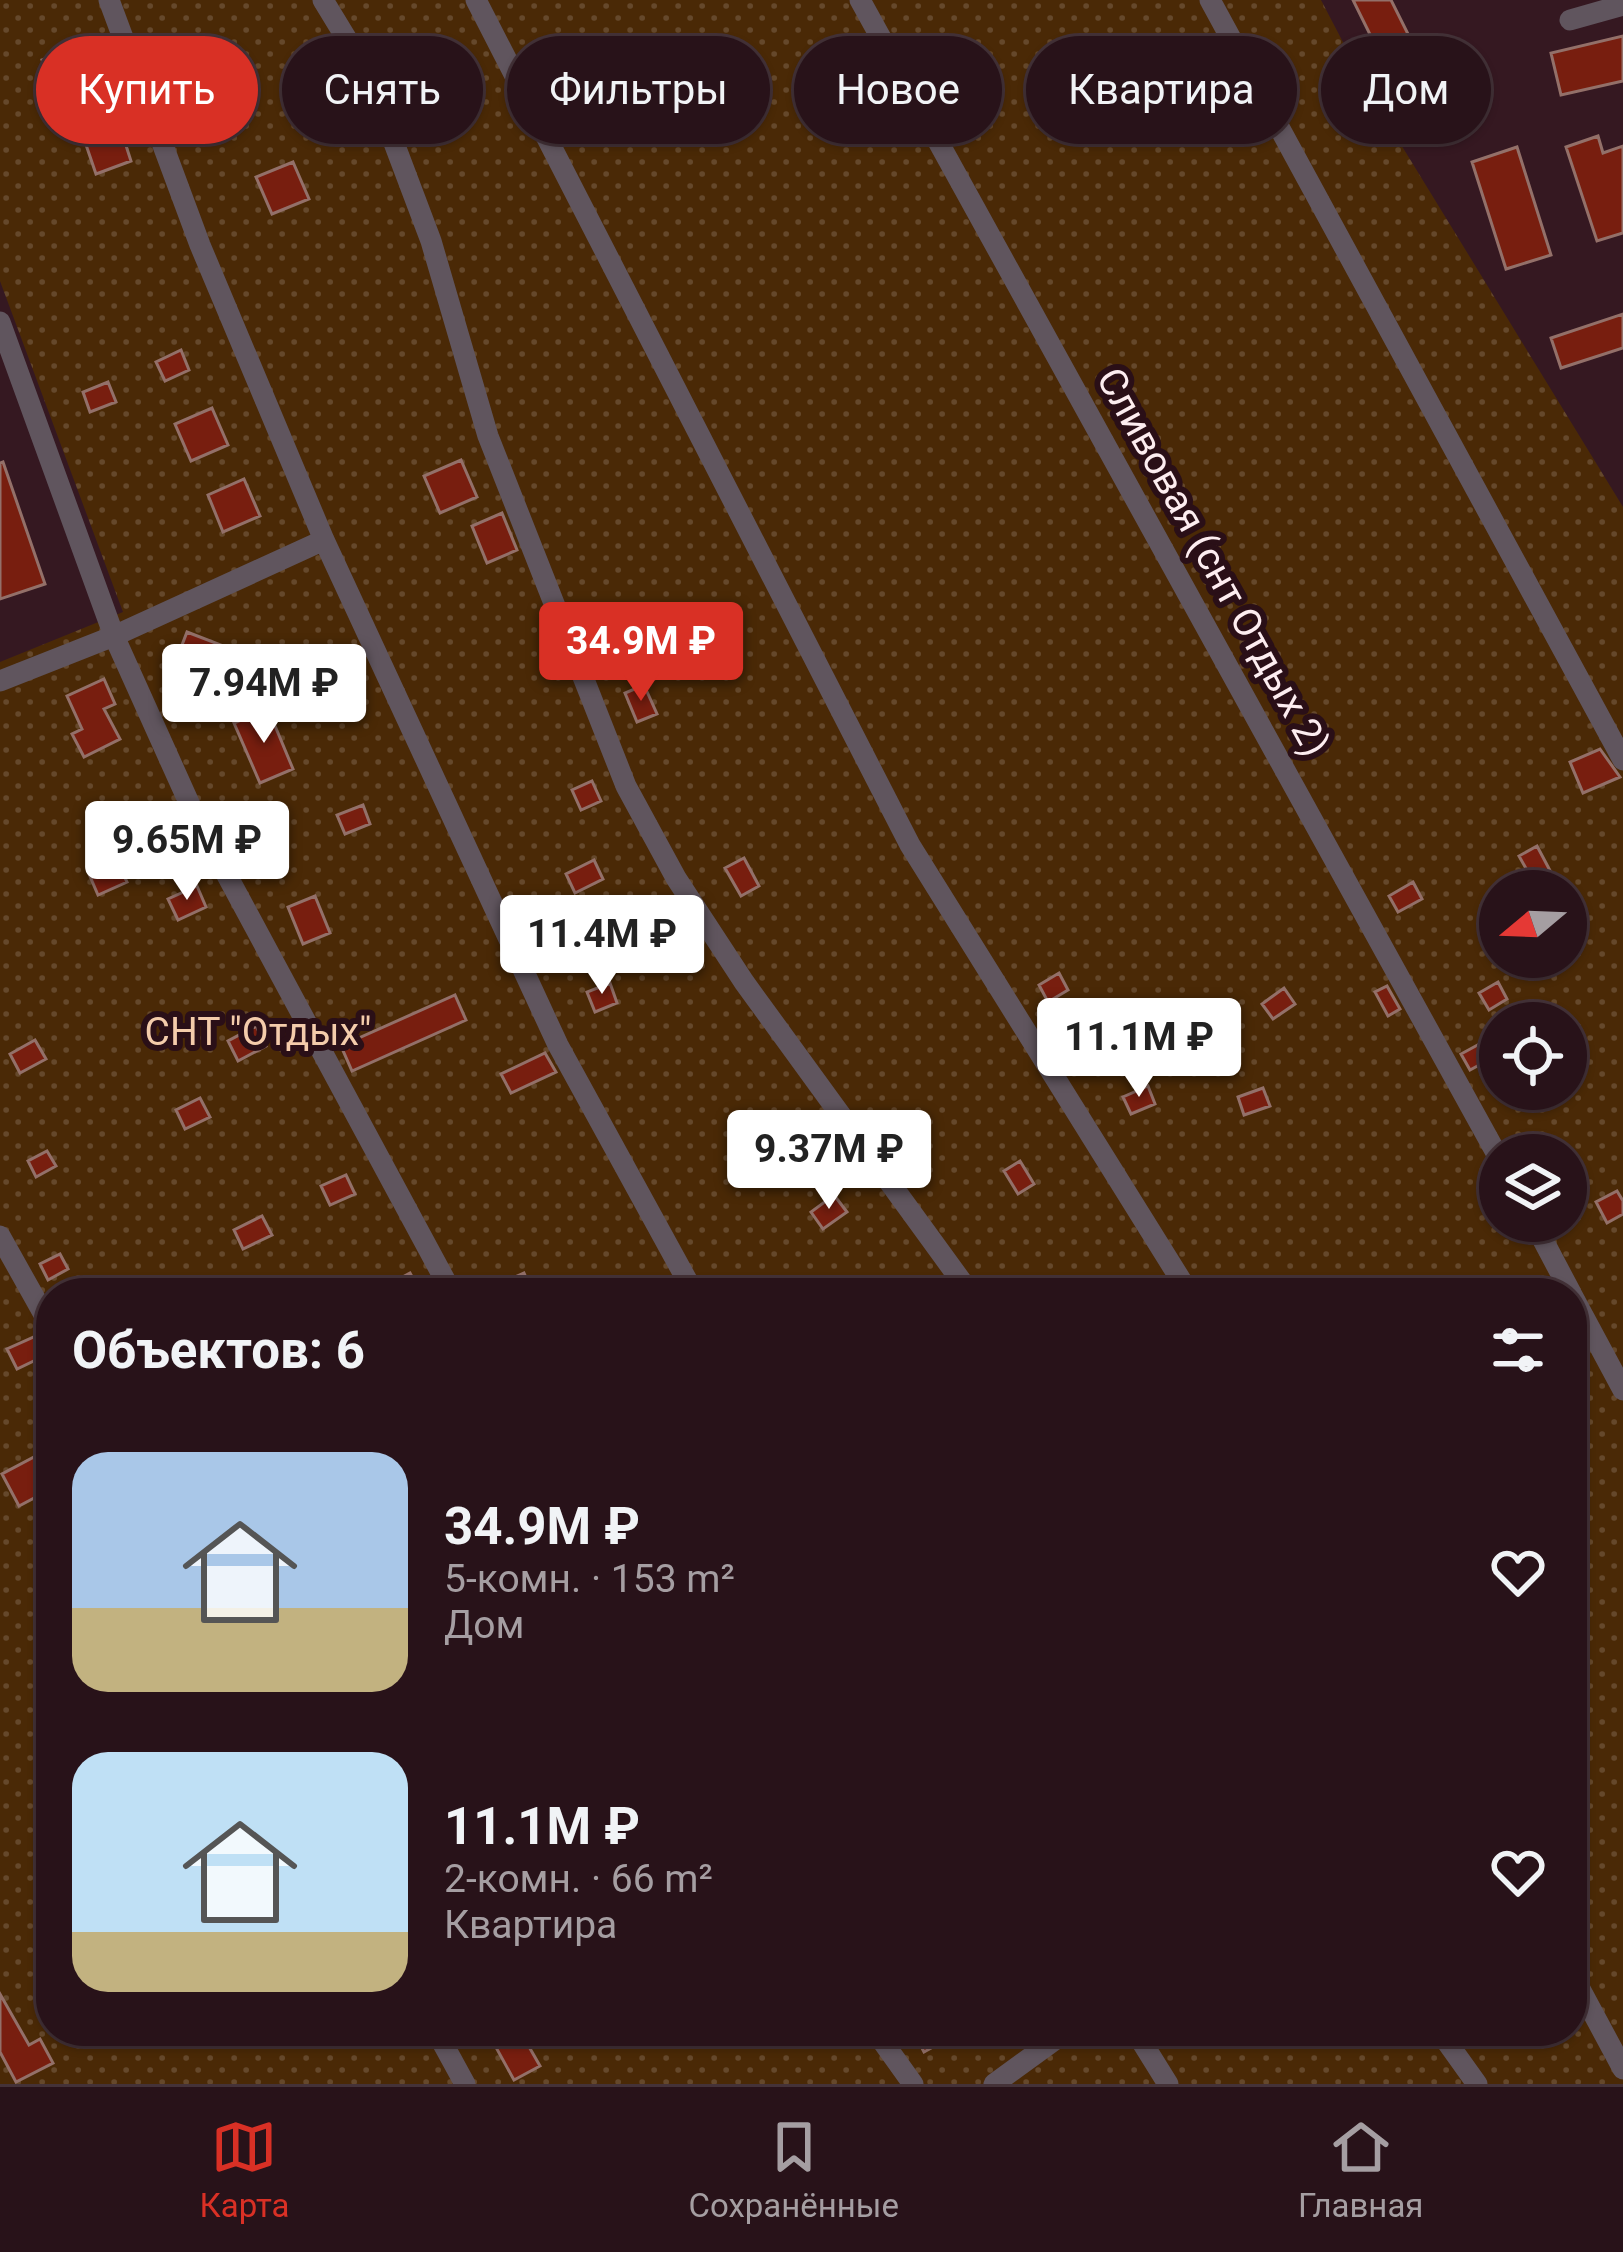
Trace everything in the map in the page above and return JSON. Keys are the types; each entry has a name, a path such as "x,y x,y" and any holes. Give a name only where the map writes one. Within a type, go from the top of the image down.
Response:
{"lane":[{"path":"109,0 200,245 324,540 558,1045 686,1278"},
{"path":"323,0 368,74 431,241 488,436 626,786 676,878 744,982 959,1278"},
{"path":"476,0 910,845 1180,1278"},
{"name":"Сливовая (снт Отдых 2)","path":"860,0 1486,1134"},
{"path":"1210,0 1623,760"},
{"path":"1570,20 1623,5"},
{"path":"0,322 114,635 195,816 444,1278"},
{"path":"0,681 324,540"},
{"path":"0,1235 36,1300"},
{"path":"1544,1242 1563,1278"},
{"path":"1587,1322 1623,1390"},
{"path":"1587,2002 1623,2069"},
{"path":"444,2046 465,2084"},
{"path":"886,2046 913,2084"},
{"path":"994,2084 1046,2046"},
{"path":"1144,2046 1168,2084"},
{"path":"1449,2046 1477,2084"}],"green space":[{"name":"СНТ \"Отдых\"","path":"0,0 1321,0 1340,36 1321,36 1321,144 1401,144 1623,507 1623,2084 0,2084 0,662 123,612 0,281"}],"building":[{"path":"1353,0 1391,0 1409,36 1371,36"},
{"path":"1623,36 1623,81 1561,95 1551,53"},
{"path":"1598,136 1603,153 1623,146 1623,233 1597,241 1566,147"},
{"path":"86,144 126,144 131,161 96,174"},
{"path":"1517,147 1551,255 1506,269 1472,162"},
{"path":"293,162 309,199 272,214 256,177"},
{"path":"1623,314 1623,348 1561,368 1551,338"},
{"path":"181,350 189,370 165,381 156,362"},
{"path":"108,382 116,402 90,412 83,392"},
{"path":"212,408 228,445 191,461 175,424"},
{"path":"461,460 477,497 440,513 424,476"},
{"path":"0,463 45,584 0,599"},
{"path":"244,479 260,516 223,532 208,495"},
{"path":"502,513 517,550 487,563 472,526"},
{"path":"187,632 221,645 198,705 164,692"},
{"path":"104,679 115,704 104,709 120,739 84,757 72,734 82,729 67,696"},
{"path":"644,685 657,714 637,722 625,693"},
{"path":"268,709 293,769 260,783 234,723"},
{"path":"1600,749 1620,777 1583,793 1570,762"},
{"path":"592,781 601,801 581,810 572,790"},
{"path":"363,805 370,824 345,834 337,815"},
{"path":"128,817 138,837 109,850 100,829"},
{"path":"179,817 189,837 166,847 157,827"},
{"path":"1537,846 1550,870 1527,870 1519,856"},
{"path":"744,858 759,886 741,896 725,868"},
{"path":"594,860 603,879 575,893 566,874"},
{"path":"117,861 127,882 98,895 89,874"},
{"path":"1413,882 1422,899 1398,912 1389,896"},
{"path":"197,886 206,907 178,920 168,899"},
{"path":"315,896 330,933 303,944 288,907"},
{"path":"1059,973 1068,990 1048,1002 1039,985"},
{"path":"1498,982 1507,999 1484,1002 1479,993"},
{"path":"610,983 617,1003 595,1012 587,992"},
{"path":"1387,986 1400,1009 1388,1016 1375,992"},
{"path":"1284,988 1295,1004 1273,1019 1262,1004"},
{"path":"455,995 466,1020 352,1071 341,1046"},
{"path":"256,1026 266,1046 238,1061 228,1041"},
{"path":"35,1040 46,1059 20,1073 10,1054"},
{"path":"1479,1044 1479,1065 1470,1070 1461,1054"},
{"path":"545,1053 556,1072 511,1093 501,1074"},
{"path":"1148,1086 1155,1104 1131,1114 1123,1097"},
{"path":"1263,1088 1270,1106 1244,1115 1238,1097"},
{"path":"200,1098 210,1117 185,1129 176,1110"},
{"path":"47,1151 56,1166 36,1177 28,1161"},
{"path":"1020,1161 1034,1184 1018,1194 1004,1171"},
{"path":"346,1175 355,1194 330,1205 321,1186"},
{"path":"1617,1191 1623,1214 1607,1223 1596,1202"},
{"path":"834,1195 847,1212 823,1229 811,1212"},
{"path":"262,1216 272,1235 243,1249 234,1230"},
{"path":"60,1254 68,1269 47,1278 40,1264"},
{"path":"36,1336 36,1360 17,1369 7,1349"},
{"path":"36,1456 36,1497 19,1506 2,1474"},
{"path":"0,1994 29,2045 36,2041 36,2046 44,2046 53,2063 16,2082 0,2052"},
{"path":"495,2046 529,2046 540,2066 514,2080"}]}
